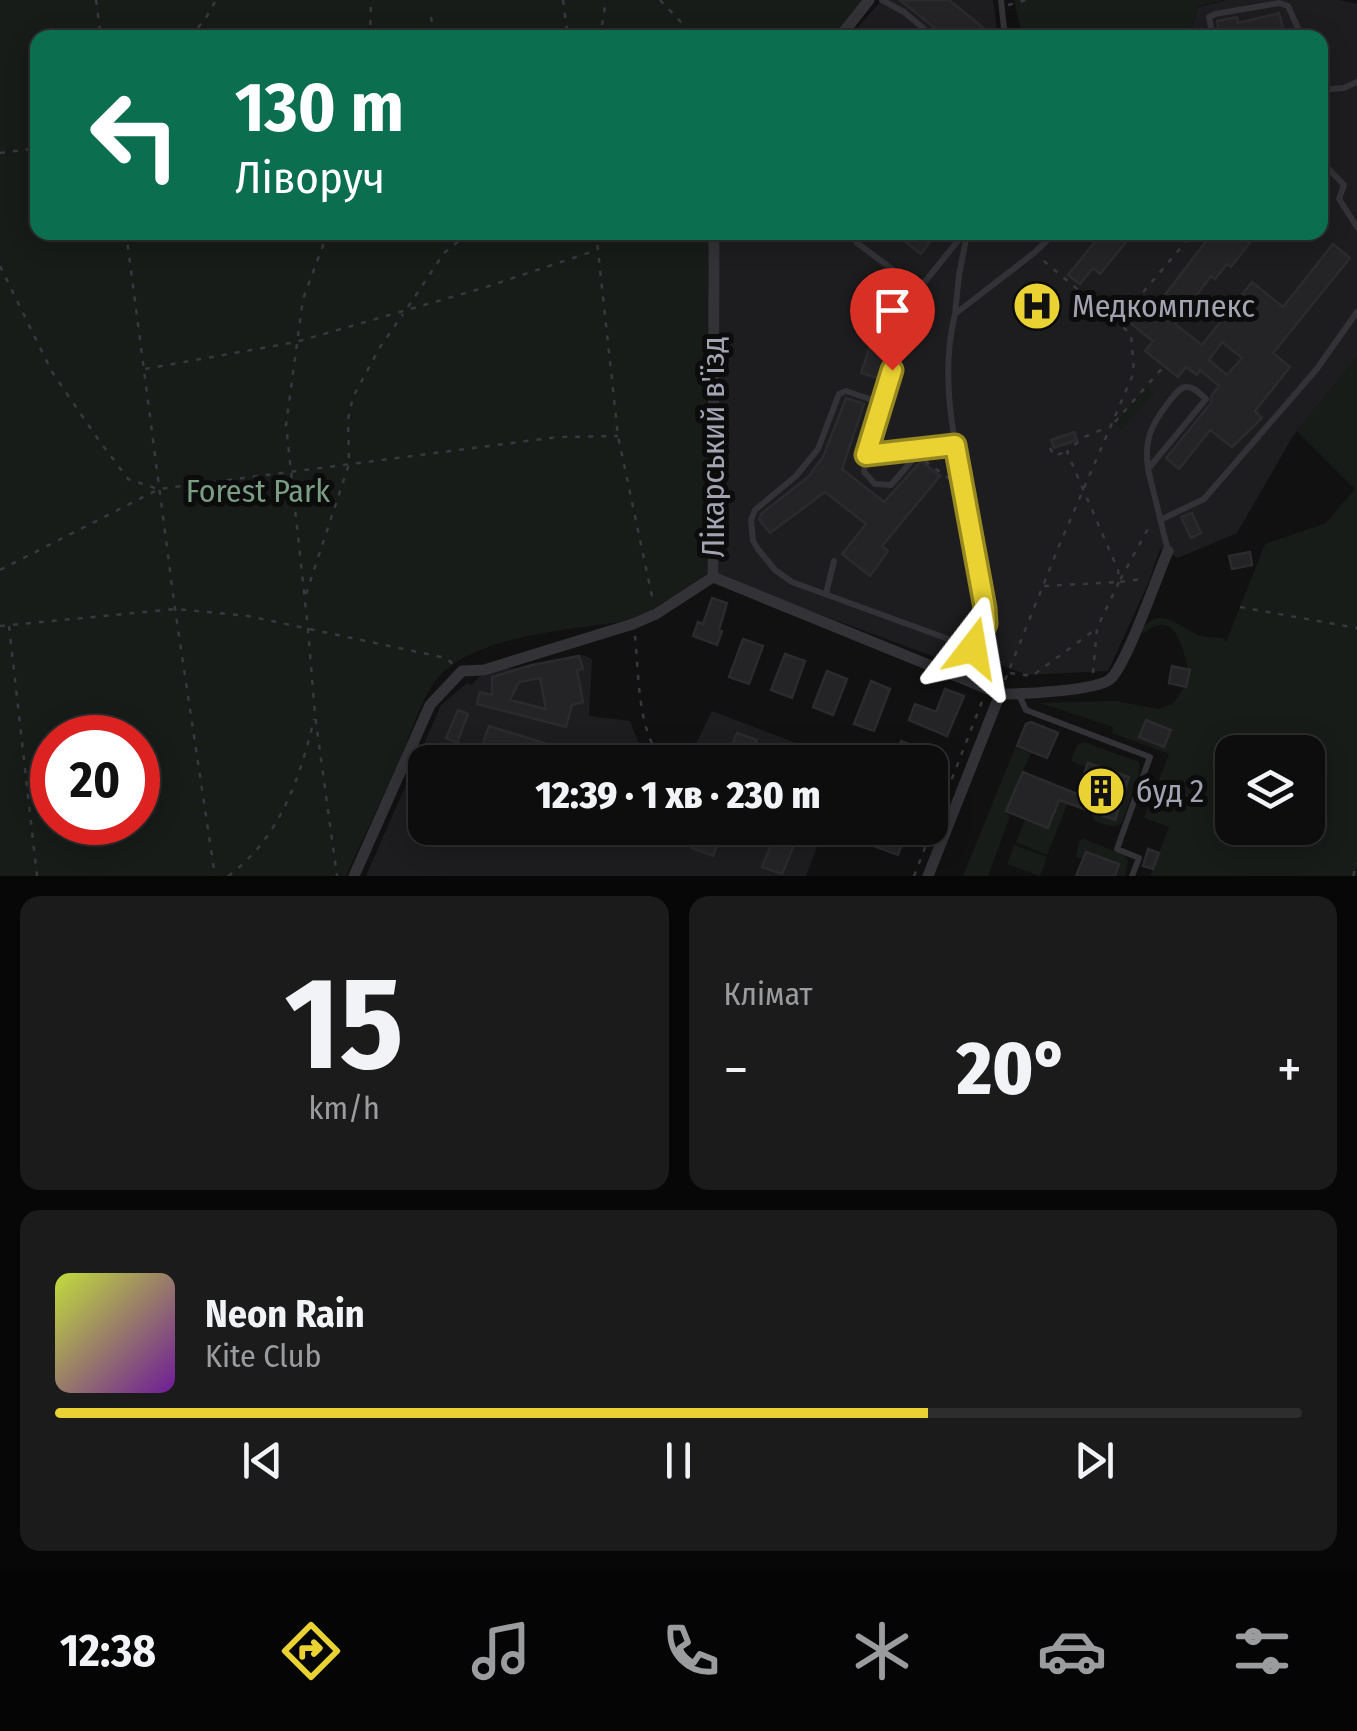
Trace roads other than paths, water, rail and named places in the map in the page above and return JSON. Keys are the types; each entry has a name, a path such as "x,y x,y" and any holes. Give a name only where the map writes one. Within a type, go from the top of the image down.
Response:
{"street":[{"path":"845,30 869,0"},
{"name":"Лікарський в'їзд","path":"354,876 430,705 462,671 484,670 634,624 713,577 714,240"},
{"path":"713,577 1000,694 1034,693 1110,680 1117,672 1168,550"},
{"path":"928,876 1000,694"}],"lane":[{"path":"882,0 925,30"},
{"path":"1001,3 1004,30"},
{"path":"1212,30 1210,17 1215,14 1280,4 1288,6 1300,30"},
{"path":"1328,89 1357,82"},
{"path":"1328,168 1344,185 1338,199 1357,226"},
{"path":"855,240 919,289"},
{"path":"919,452 895,483 888,486 874,484 863,468 919,289 959,240"},
{"path":"964,678 986,624 951,420 950,345 965,240"},
{"path":"955,314 1048,240"},
{"path":"1159,515 1204,499 1316,370 1357,312"},
{"path":"1148,469 1206,398 1193,388 1178,391 1154,421 1149,435 1148,469 1168,550"},
{"path":"881,403 846,391 839,394 818,449 796,476 755,510 751,520 753,540 775,570 792,582 973,648"},
{"path":"866,455 955,445"},
{"path":"826,594 834,561"},
{"path":"1015,693 1026,710 1150,756 1117,850 1139,858 1132,876"}],"place":[{"name":"Медкомплекс","path":"1037,306"},
{"name":"буд 2","path":"1101,791"}],"park label":[{"name":"Forest Park","path":"258,491"}]}
